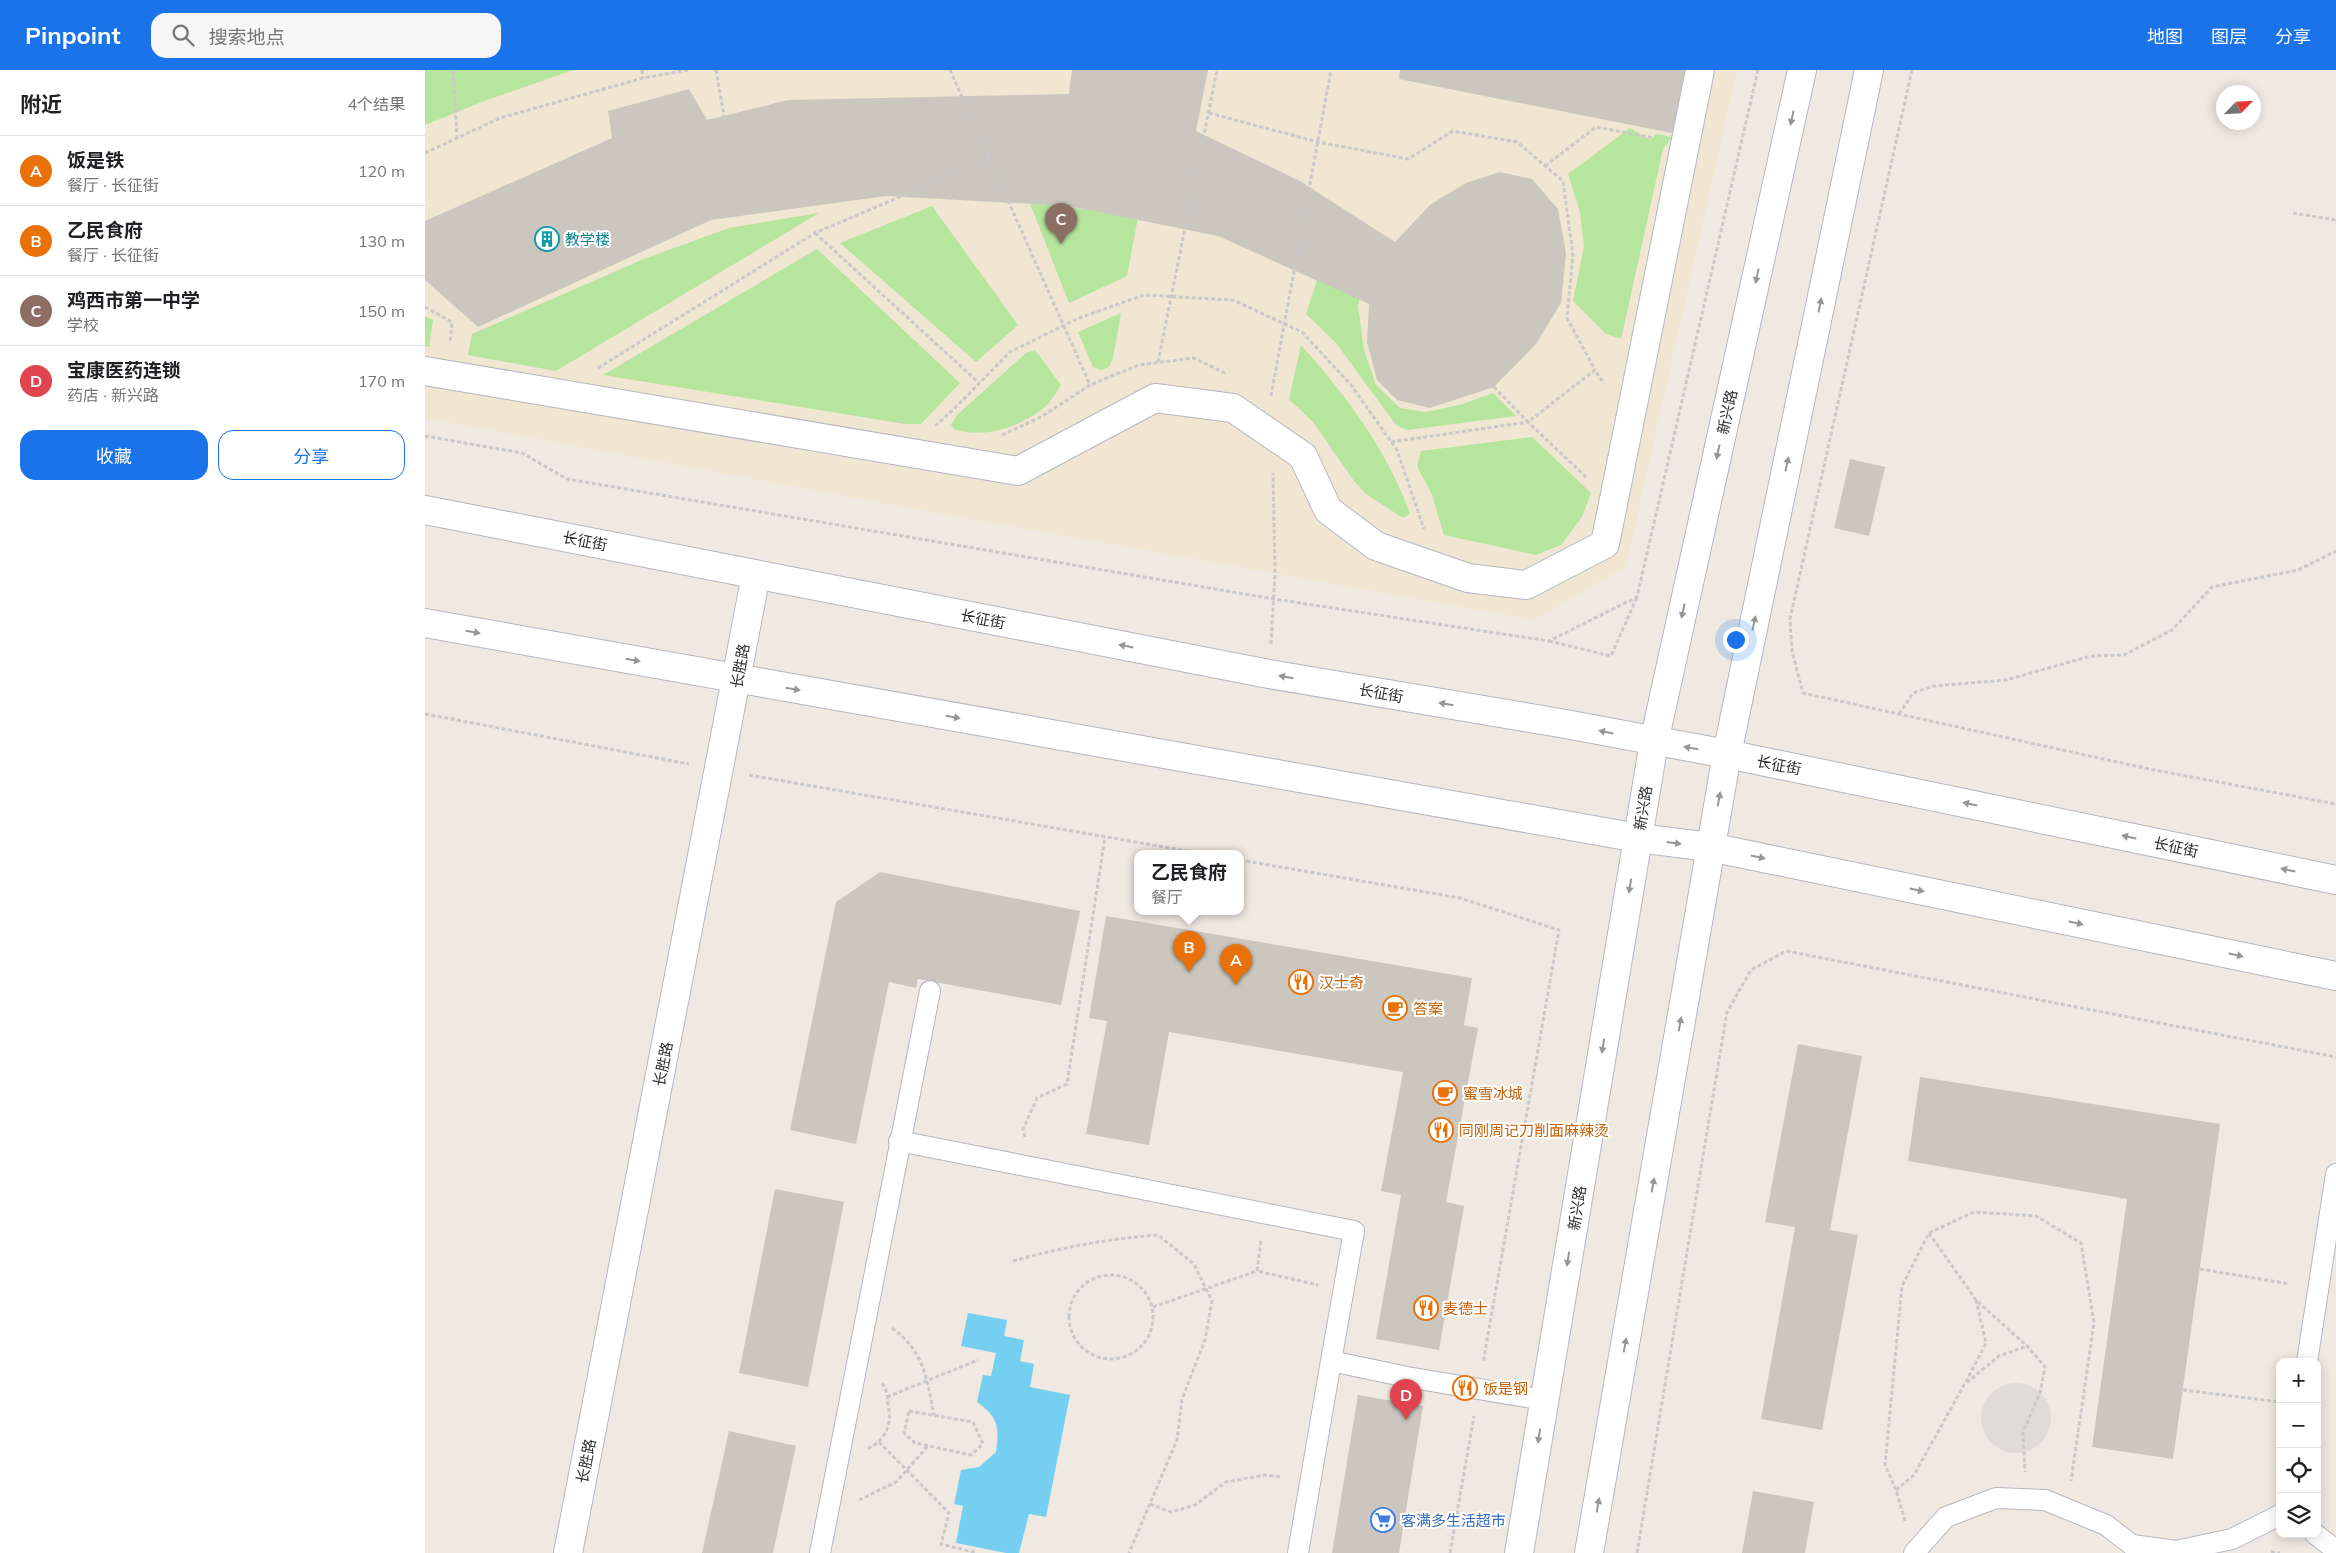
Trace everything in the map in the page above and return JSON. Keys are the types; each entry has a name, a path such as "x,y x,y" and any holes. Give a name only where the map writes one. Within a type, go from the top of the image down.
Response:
{"main road":[{"path":"425,371 1019,471 1155,398 1233,408 1303,456 1328,510 1376,546 1468,578 1526,585 1605,544 1700,70"},
{"name":"新兴路","path":"1519,1553 1654,742 1803,70"},
{"path":"1589,1553 1727,754 1869,70"},
{"name":"长征街","path":"425,510 1269,674 1559,723 1727,754 2336,880"},
{"name":"长胜路","path":"568,1553 757,574"},
{"path":"425,623 1638,838 1710,847 2336,976"}],"lane":[{"path":"820,1553 899,1140 930,992"},
{"path":"899,1140 1354,1231 1298,1553"},
{"path":"2308,1358 2336,1174"},
{"path":"1331,1361 1407,1377 1545,1400"},
{"path":"1914,1553 1946,1517 1996,1498 2045,1500 2106,1525 2132,1545 2176,1551 2232,1539 2276,1517"},
{"path":"2320,1538 2336,1550"}],"path":[{"path":"453,70 457,138"},
{"path":"642,70 643,78"},
{"path":"425,153 500,118 643,78 686,70"},
{"path":"716,70 724,116"},
{"path":"949,70 1090,385"},
{"path":"1158,362 1217,70"},
{"path":"1271,406 1271,396 1331,70"},
{"path":"425,436 523,453 567,479 1273,599 1549,641 1611,656 1637,596 1758,70"},
{"path":"1912,70 1790,619 1792,651 1803,693 2149,769 2336,804"},
{"path":"1209,113 1318,142 1408,159 1453,131 1517,142 1563,182 1573,255 1567,318 1606,387"},
{"path":"1545,166 1595,127 1663,140"},
{"path":"595,370 815,233 989,159"},
{"path":"2293,213 2336,220"},
{"path":"815,233 979,383"},
{"path":"425,308 452,322 449,350"},
{"path":"1391,442 1528,422 1595,370"},
{"path":"1494,387 1591,482"},
{"path":"1269,674 1275,574 1273,465"},
{"path":"1899,714 1913,693 1933,686 2006,680 2091,656 2124,655 2172,630 2211,587 2298,570 2336,551"},
{"path":"1549,641 1637,596"},
{"path":"425,714 720,770 1181,850"},
{"path":"1032,1167 1023,1129 1037,1098 1067,1084 1105,837"},
{"path":"1244,861 1460,898 1559,930 1482,1368"},
{"path":"1637,1553 1727,1012 1751,970 1786,950 2336,1057"},
{"path":"1906,1526 1896,1490 1885,1464 1902,1286 1929,1233 1974,1212 2036,1216 2081,1243 2094,1323 2068,1509"},
{"path":"1257,1271 1265,1213"},
{"path":"1929,1233 1976,1300 2027,1346 2045,1367 2040,1393 2023,1432 2025,1499"},
{"path":"1013,1261 1064,1247 1108,1239 1158,1235 1195,1264 1212,1301 1205,1340 1183,1399 1177,1440 1129,1553"},
{"path":"2200,1269 2318,1289"},
{"path":"1153,1308 1257,1271 1343,1291"},
{"path":"1114,1275 1127,1278 1139,1286 1148,1296 1153,1308 1153,1322 1150,1335 1142,1347 1131,1355 1105,1360 1092,1355 1080,1346 1072,1334 1069,1320 1070,1306 1077,1293 1087,1283 1100,1276 1114,1275"},
{"path":"1896,1490 1914,1475 1986,1343 1976,1300"},
{"path":"867,1311 905,1338 925,1369 935,1415"},
{"path":"1964,1385 1999,1356 2027,1346"},
{"path":"887,1397 928,1382 978,1360"},
{"path":"2183,1390 2276,1402"},
{"path":"1450,1553 1475,1407"},
{"path":"909,1410 935,1415 973,1422 983,1444 971,1455 915,1443 904,1433 909,1410"},
{"path":"879,1442 949,1513 941,1544 977,1553"},
{"path":"829,1504 860,1499 896,1482 928,1446"},
{"path":"1151,1504 1171,1512 1195,1505 1226,1482 1265,1475 1310,1481"},
{"path":"2268,1553 2281,1553"}],"shaded area":[{"path":"425,70 1737,70 1626,566 1535,620 914,509 425,418"},
{"path":"2016,1383 2035,1389 2045,1399 2051,1418 2045,1437 2035,1447 2016,1453 1997,1447 1987,1437 1981,1418 1987,1399 1997,1389"}],"green space":[{"path":"425,70 573,70 487,100 425,125"},
{"path":"1630,128 1650,140 1656,134 1672,137 1663,149 1621,339 1606,334 1573,301 1584,246 1580,212 1568,174"},
{"path":"1029,201 1138,217 1127,276 1069,303"},
{"path":"932,206 1018,325 976,362 840,243"},
{"path":"819,213 556,371 468,355 472,334 644,259 729,228"},
{"path":"817,249 960,383 921,424 905,424 603,375"},
{"path":"1319,274 1361,294 1358,306 1364,350 1376,385 1400,408 1426,412 1463,404 1493,393 1516,416 1407,430 1396,425 1336,343 1306,314"},
{"path":"1121,313 1113,358 1109,367 1102,370 1093,367 1078,332"},
{"path":"425,316 433,320 429,347 425,346"},
{"path":"1301,345 1364,424 1390,468 1410,514 1403,518 1366,494 1354,481 1313,422 1289,399"},
{"path":"1035,350 1061,385 1048,404 1028,419 1004,429 978,433 954,429 951,425 957,415 1026,353"},
{"path":"1532,437 1591,493 1582,517 1561,545 1536,555 1444,535 1432,495 1417,466 1421,451"}],"water":[{"path":"968,1313 1007,1320 1004,1336 1024,1340 1020,1361 1034,1364 1030,1387 1070,1395 1046,1517 1029,1514 1019,1553 1006,1553 956,1543 963,1506 954,1504 961,1470 979,1467 996,1452 997,1435 996,1423 990,1413 977,1402 983,1375 991,1376 996,1353 961,1346"}],"building":[{"name":"教学楼","path":"1072,70 1208,70 1196,131 1300,181 1395,242 1431,204 1466,183 1500,172 1532,179 1558,209 1566,253 1561,303 1536,344 1494,387 1430,408 1397,400 1377,380 1367,342 1369,304 1218,236 1069,206 886,196 711,220 478,327 425,280 425,221 612,138 608,111 689,89 707,120 788,100 1069,94"},
{"path":"1400,70 1698,70 1687,136 1399,79"},
{"path":"1850,459 1885,467 1869,536 1834,528"},
{"path":"880,872 1080,911 1061,1005 918,979 916,988 889,982 856,1144 790,1130 836,902"},
{"path":"1106,916 1472,978 1464,1025 1478,1028 1446,1202 1464,1206 1439,1350 1376,1339 1401,1195 1381,1191 1403,1072 1169,1032 1149,1145 1086,1134 1107,1021 1089,1018"},
{"path":"1798,1044 1862,1056 1830,1230 1858,1235 1822,1430 1761,1419 1795,1227 1765,1222"},
{"path":"1920,1077 2220,1124 2173,1459 2092,1447 2127,1199 1908,1161"},
{"path":"775,1189 844,1202 808,1387 739,1373"},
{"path":"1358,1395 1423,1406 1399,1553 1332,1553"},
{"path":"729,1431 796,1446 773,1553 702,1553"},
{"path":"1753,1491 1814,1502 1805,1553 1742,1553"}],"place":[{"name":"教学楼","path":"547,239"},
{"name":"鸡西市第一中学","path":"1061,244"},
{"name":"乙民食府","path":"1189,972"},
{"name":"汉士奇","path":"1301,982"},
{"name":"饭是铁","path":"1236,985"},
{"name":"答案","path":"1395,1008"},
{"name":"蜜雪冰城","path":"1445,1093"},
{"name":"同刚周记刀削面麻辣烫","path":"1441,1130"},
{"name":"麦德士","path":"1426,1308"},
{"name":"饭是钢","path":"1465,1388"},
{"name":"宝康医药连锁","path":"1406,1420"},
{"name":"客满多生活超市","path":"1383,1520"}]}
